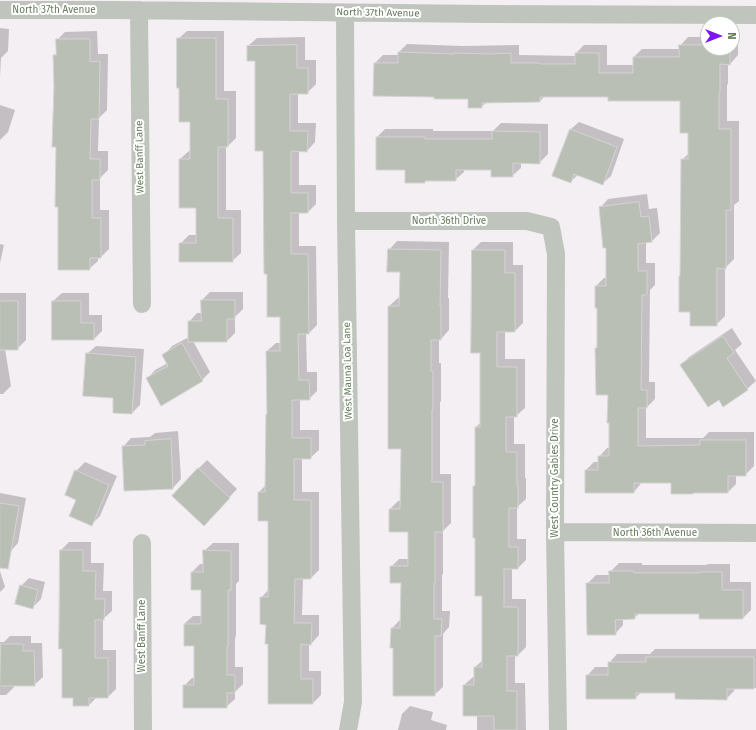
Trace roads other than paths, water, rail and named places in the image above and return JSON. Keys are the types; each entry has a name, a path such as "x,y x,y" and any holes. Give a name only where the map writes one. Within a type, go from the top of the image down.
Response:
{"street":[{"name":"North 37th Avenue","path":"0,10 139,10 345,13 486,7 756,15"},
{"name":"West Banff Lane","path":"139,10 142,304"},
{"name":"West Mauna Loa Lane","path":"345,13 352,702 348,730"},
{"name":"North 36th Drive","path":"346,220 527,220 551,227"},
{"name":"West Country Gables Drive","path":"551,227 556,254 555,532 558,730"},
{"name":"North 36th Avenue","path":"555,532 756,533"},
{"name":"West Banff Lane","path":"142,543 143,730"}]}
